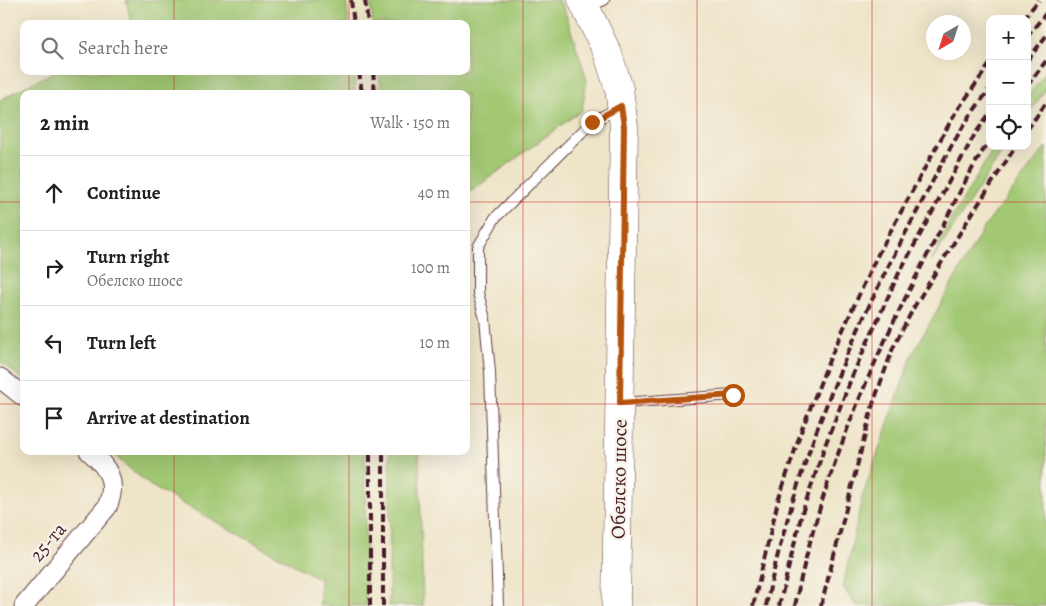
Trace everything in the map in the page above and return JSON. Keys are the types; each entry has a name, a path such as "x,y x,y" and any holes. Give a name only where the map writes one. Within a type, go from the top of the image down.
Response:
{"street":[{"name":"Обелско шосе","path":"591,3 618,89 624,126 616,606"},
{"path":"0,378 20,394"},
{"name":"25-та","path":"24,606 107,507 111,498 112,483 108,471 93,455"}],"lane":[{"path":"498,606 490,372 485,319 478,293 478,247 495,218 592,122 621,106"},
{"path":"620,403 733,395"}],"green space":[{"path":"126,0 346,0 348,20 131,20"},
{"path":"370,0 558,0 564,9 587,80 582,110 470,192 470,90 381,90 379,75 470,75 470,20 372,20"},
{"path":"1046,72 1046,89 1031,110 1031,92"},
{"path":"47,75 354,75 355,90 20,90 20,378 0,361 0,100"},
{"path":"1046,147 1046,606 856,606 843,587 862,498 912,355 983,229"},
{"path":"993,150 1003,150 931,262 950,221"},
{"path":"114,455 365,455 366,606 320,606 320,579 151,486"},
{"path":"390,455 419,455 423,606 389,606"}],"railway":[{"path":"351,0 354,20"},
{"path":"365,0 368,20"},
{"path":"1026,15 1039,0"},
{"path":"1031,32 1046,13"},
{"path":"1028,60 1046,36"},
{"path":"1031,81 1046,61"},
{"path":"753,606 778,501 802,429 830,358 876,258 954,115 986,70"},
{"path":"360,75 361,90"},
{"path":"373,75 375,90"},
{"path":"766,606 792,505 808,456 845,359 889,265 938,170 966,122 986,94"},
{"path":"1031,124 1046,103"},
{"path":"779,606 802,513 826,443 853,374 898,275 975,134 986,119"},
{"path":"795,606 806,557 820,509 835,461 853,414 916,277 969,174 986,146"},
{"path":"821,606 873,404 893,348 914,307 1013,150"},
{"path":"370,455 370,606"},
{"path":"383,455 383,606"}],"route":[{"path":"592,122 621,106 624,126 620,403 733,395"}]}
